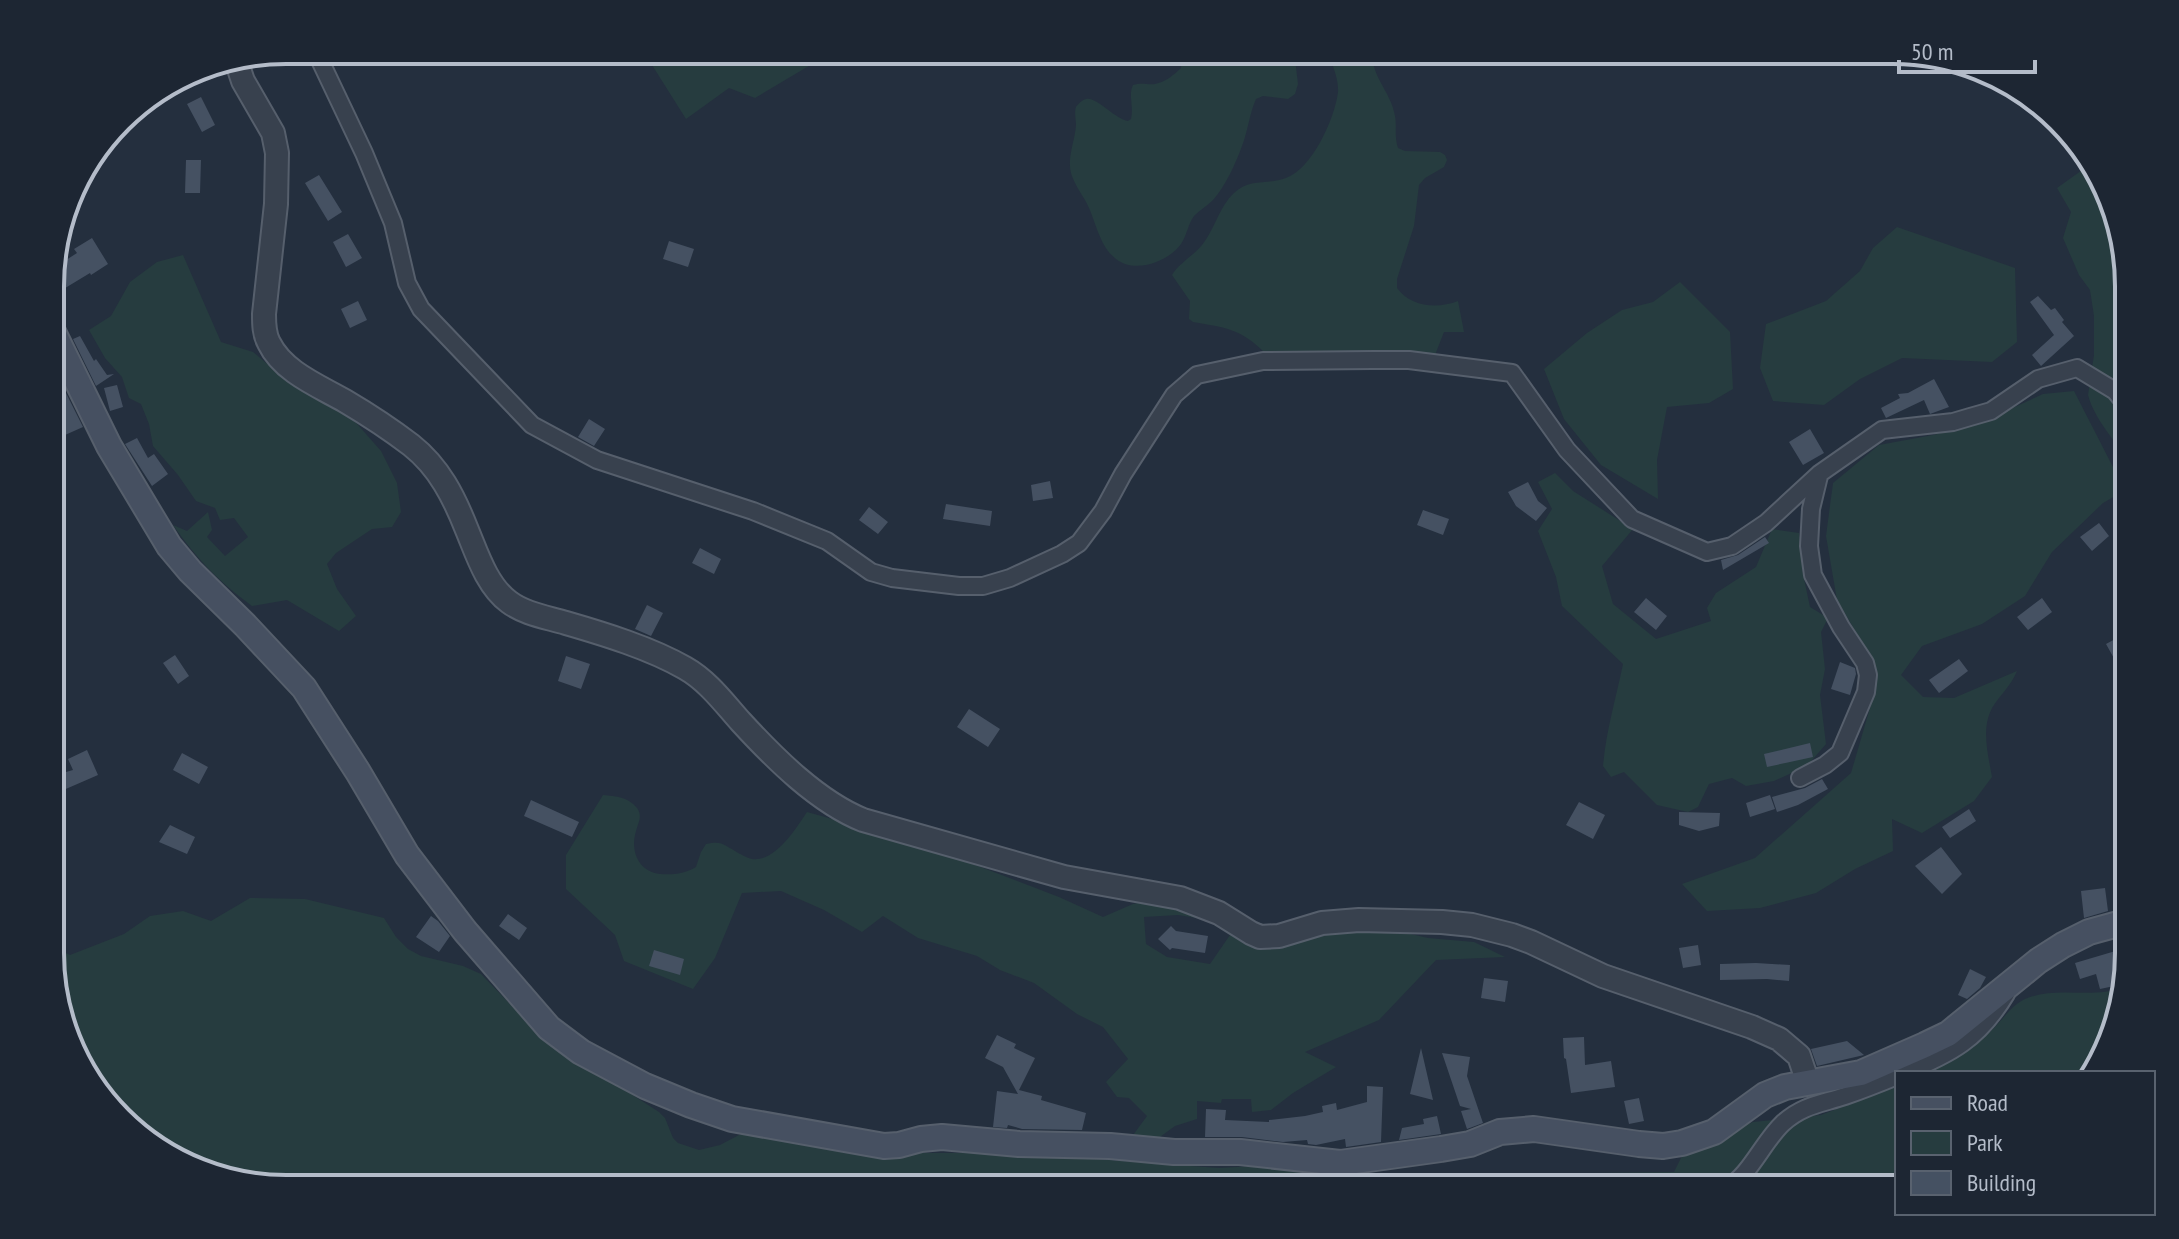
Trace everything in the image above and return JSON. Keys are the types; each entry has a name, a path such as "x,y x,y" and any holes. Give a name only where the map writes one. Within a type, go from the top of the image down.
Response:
{"main road":[{"path":"64,354 109,446 169,546 304,688 393,834 458,922 549,1028 581,1052 668,1096 732,1119 884,1146 942,1137 1174,1152 1240,1152 1340,1163 1470,1144 1500,1132 1534,1129 1663,1146 1714,1132 1765,1095 1785,1087 1861,1073 1948,1034 2038,961 2089,932 2115,925"}],"street":[{"path":"322,64 393,223 407,283 421,309 532,425 597,460 753,511 827,541 871,572 892,578 983,586 1010,578 1062,554 1079,543 1103,511 1174,395 1197,375 1263,361 1409,360 1512,373 1567,450 1632,519 1707,552 1732,546 1766,523 1819,474 1882,430 1953,422 1991,411 2038,379 2077,368 2115,391"},
{"path":"239,69 273,133 277,153 276,204 264,314 268,341 279,358 296,373 379,423 431,463 449,490 481,565 511,604 536,616 628,644 685,668 708,686 804,784 834,806 863,820 1064,877 1180,898 1219,913 1260,937 1279,936 1322,923 1359,920 1442,922 1492,929 1531,942 1603,976 1779,1039 1799,1056 1808,1083"},
{"path":"1800,778 1840,753 1866,692 1868,675 1865,663 1813,575 1809,546 1811,509 1819,474"},
{"path":"1908,1071 1964,1043 1996,1010 2013,982"},
{"path":"1742,1175 1772,1136 1798,1112 1895,1077"}],"green space":[{"path":"812,64 755,98 729,88 686,119 652,65"},
{"path":"1181,64 1296,64 1298,84 1295,94 1288,99 1263,96 1256,99 1230,174 1213,200 1194,216 1183,241 1175,250 1160,261 1132,266 1116,259 1105,247 1071,173 1075,109 1082,101 1090,99 1128,121 1132,115 1133,85 1162,82 1181,68"},
{"path":"1332,64 1374,64 1393,107 1398,148 1440,152 1447,160 1444,167 1419,185 1414,226 1397,279 1397,288 1417,303 1442,305 1458,301 1464,332 1444,332 1435,355 1265,353 1240,334 1189,319 1190,301 1172,275 1202,245 1234,193 1246,185 1286,178 1305,164 1321,141 1332,115 1338,92"},
{"path":"2082,170 2103,215 2111,243 2115,272 2115,443 2088,395 2094,355 2094,316 2090,290 2079,275 2063,238 2071,212 2057,188"},
{"path":"1897,227 2015,268 2017,342 1992,362 1902,358 1860,379 1824,405 1773,401 1760,368 1766,324 1826,301 1860,271 1873,248"},
{"path":"183,255 221,342 253,352 278,373 343,408 381,451 397,483 401,512 392,527 372,529 336,553 327,564 337,589 356,616 339,631 287,600 252,606 218,578 191,548 173,525 187,531 208,512 212,530 207,537 225,556 248,537 234,518 220,520 215,508 196,501 153,446 141,404 129,398 122,377 105,358 89,330 111,316 130,282 157,262"},
{"path":"1680,282 1730,332 1733,389 1709,403 1667,407 1657,460 1658,499 1601,465 1564,419 1544,369 1587,333 1622,310 1653,302"},
{"path":"2074,391 2114,469 2115,496 2103,503 2052,552 2025,596 1982,624 1922,646 1901,675 1923,697 1954,698 2017,671 1992,708 1987,724 1986,742 1992,777 1974,801 1922,833 1892,819 1893,851 1816,893 1760,908 1707,911 1682,884 1755,858 1851,773 1872,701 1876,666 1837,600 1826,536 1833,483 1879,445 1982,422 2043,394"},
{"path":"1555,473 1573,491 1633,529 1602,566 1613,604 1656,639 1711,621 1707,608 1716,593 1756,567 1772,529 1799,533 1810,607 1828,618 1821,632 1825,669 1820,695 1826,744 1807,766 1774,781 1746,786 1732,778 1709,784 1698,807 1688,812 1657,805 1624,772 1611,777 1603,766 1623,664 1562,606 1556,577 1538,531 1552,509 1538,482"},
{"path":"603,795 626,799 637,808 640,817 634,838 635,853 646,869 660,874 678,874 696,867 706,844 722,844 752,859 769,855 784,843 807,812 915,842 1103,917 1133,904 1161,899 1222,922 1178,915 1144,917 1146,944 1167,957 1210,964 1230,935 1251,946 1310,939 1354,929 1385,928 1428,938 1474,942 1505,957 1436,960 1379,1020 1305,1052 1336,1067 1271,1110 1252,1112 1251,1099 1222,1099 1221,1103 1197,1101 1197,1119 1175,1126 1153,1142 1128,1142 1147,1116 1129,1098 1117,1097 1106,1082 1128,1059 1103,1027 1077,1014 1034,983 1000,970 977,956 918,938 883,916 862,932 824,910 781,891 742,893 715,958 693,989 624,961 615,935 566,889 566,855"},
{"path":"250,898 305,899 384,918 408,949 421,956 463,966 481,974 541,1036 659,1112 678,1143 699,1150 720,1145 739,1135 762,1132 912,1153 1013,1153 1219,1168 1254,1166 1325,1175 286,1175 229,1167 175,1145 151,1129 119,1099 101,1076 81,1038 66,982 64,952 70,955 124,934 150,916 183,911 211,921"},
{"path":"2111,991 2103,1024 2080,1071 1931,1071 1970,1047 2025,999 2049,993"},
{"path":"1895,1087 1895,1175 1418,1175 1674,1172 1686,1148 1753,1122 1821,1115"}],"building":[{"path":"201,97 215,125 202,132 187,104"},
{"path":"186,160 201,160 200,193 185,193"},
{"path":"319,175 342,212 328,221 305,183"},
{"path":"348,234 362,258 346,267 333,242"},
{"path":"92,238 108,264 64,289 66,260 77,253 74,249"},
{"path":"669,241 694,249 688,267 663,259"},
{"path":"2038,296 2051,310 2055,308 2074,336 2041,366 2032,355 2054,335 2030,302"},
{"path":"358,301 367,320 350,328 341,309"},
{"path":"80,336 94,361 96,359 107,375 114,374 96,386 73,339"},
{"path":"1934,379 1949,407 1930,414 1924,400 1886,418 1881,408 1900,398 1898,394 1908,393"},
{"path":"117,385 123,407 110,411 104,388"},
{"path":"64,389 83,427 64,433"},
{"path":"589,419 605,429 594,446 578,437"},
{"path":"1810,429 1824,453 1803,465 1789,442"},
{"path":"137,438 148,458 154,454 168,474 152,486 125,444"},
{"path":"1050,481 1053,498 1033,501 1031,485"},
{"path":"1528,482 1538,501 1547,508 1536,521 1516,506 1508,492"},
{"path":"946,504 992,511 990,526 943,519"},
{"path":"869,507 888,522 878,534 859,520"},
{"path":"1423,510 1449,519 1443,535 1417,525"},
{"path":"2099,523 2109,536 2092,551 2080,537"},
{"path":"1765,537 1769,543 1723,570 1721,560 1738,555"},
{"path":"700,548 721,559 714,574 692,563"},
{"path":"1646,598 1667,616 1656,630 1634,612"},
{"path":"2042,598 2052,612 2028,630 2017,617"},
{"path":"647,605 663,613 651,636 635,629"},
{"path":"2115,639 2115,660 2106,644"},
{"path":"175,655 189,676 178,684 163,663"},
{"path":"566,656 590,664 581,689 558,681"},
{"path":"1959,659 1968,671 1939,693 1929,680"},
{"path":"1840,662 1855,668 1850,695 1831,689"},
{"path":"969,709 1000,729 988,747 957,727"},
{"path":"1810,743 1813,757 1767,767 1764,754"},
{"path":"87,750 98,775 64,790 64,773 73,770 68,759"},
{"path":"182,753 208,767 199,784 173,770"},
{"path":"1822,779 1828,789 1777,812 1772,797 1805,788"},
{"path":"1770,795 1775,809 1750,817 1746,803"},
{"path":"531,800 579,822 572,837 524,816"},
{"path":"1579,802 1605,815 1593,839 1566,825"},
{"path":"1969,809 1976,821 1950,838 1942,827"},
{"path":"1679,812 1720,813 1719,826 1699,831 1679,825"},
{"path":"170,825 195,837 187,854 159,842"},
{"path":"1941,847 1962,874 1942,894 1915,866"},
{"path":"2105,888 2108,911 2084,918 2081,891"},
{"path":"508,914 527,928 519,940 499,926"},
{"path":"431,916 450,936 439,952 416,937"},
{"path":"1171,926 1176,931 1208,936 1205,953 1170,950 1158,939"},
{"path":"1698,945 1701,965 1683,968 1679,948"},
{"path":"654,950 684,959 680,975 649,966"},
{"path":"2115,951 2112,986 2100,989 2096,974 2080,979 2075,963"},
{"path":"1720,964 1790,965 1789,981 1720,980"},
{"path":"1970,969 1986,977 1980,988 1967,999 1958,995"},
{"path":"1484,978 1508,981 1505,1002 1481,998"},
{"path":"997,1035 1035,1058 1019,1090 1086,1113 1082,1130 1022,1129 1008,1125 1007,1128 993,1127 997,1091 1018,1094 1003,1067 985,1058"},
{"path":"1584,1037 1585,1065 1611,1061 1615,1087 1571,1093 1563,1038"},
{"path":"1847,1041 1864,1055 1817,1066 1811,1049"},
{"path":"1421,1048 1433,1100 1410,1094"},
{"path":"1442,1053 1470,1057 1467,1076 1483,1123 1467,1129 1461,1111 1471,1109 1460,1106"},
{"path":"1367,1086 1383,1087 1381,1142 1346,1147 1345,1139 1316,1145 1308,1144 1307,1140 1283,1142 1205,1137 1206,1109 1226,1110 1225,1120 1269,1122 1323,1112 1322,1106 1336,1103 1337,1110 1367,1102"},
{"path":"1639,1098 1644,1121 1629,1124 1624,1101"},
{"path":"1437,1116 1441,1134 1399,1140 1402,1128 1424,1124 1423,1119"}]}
